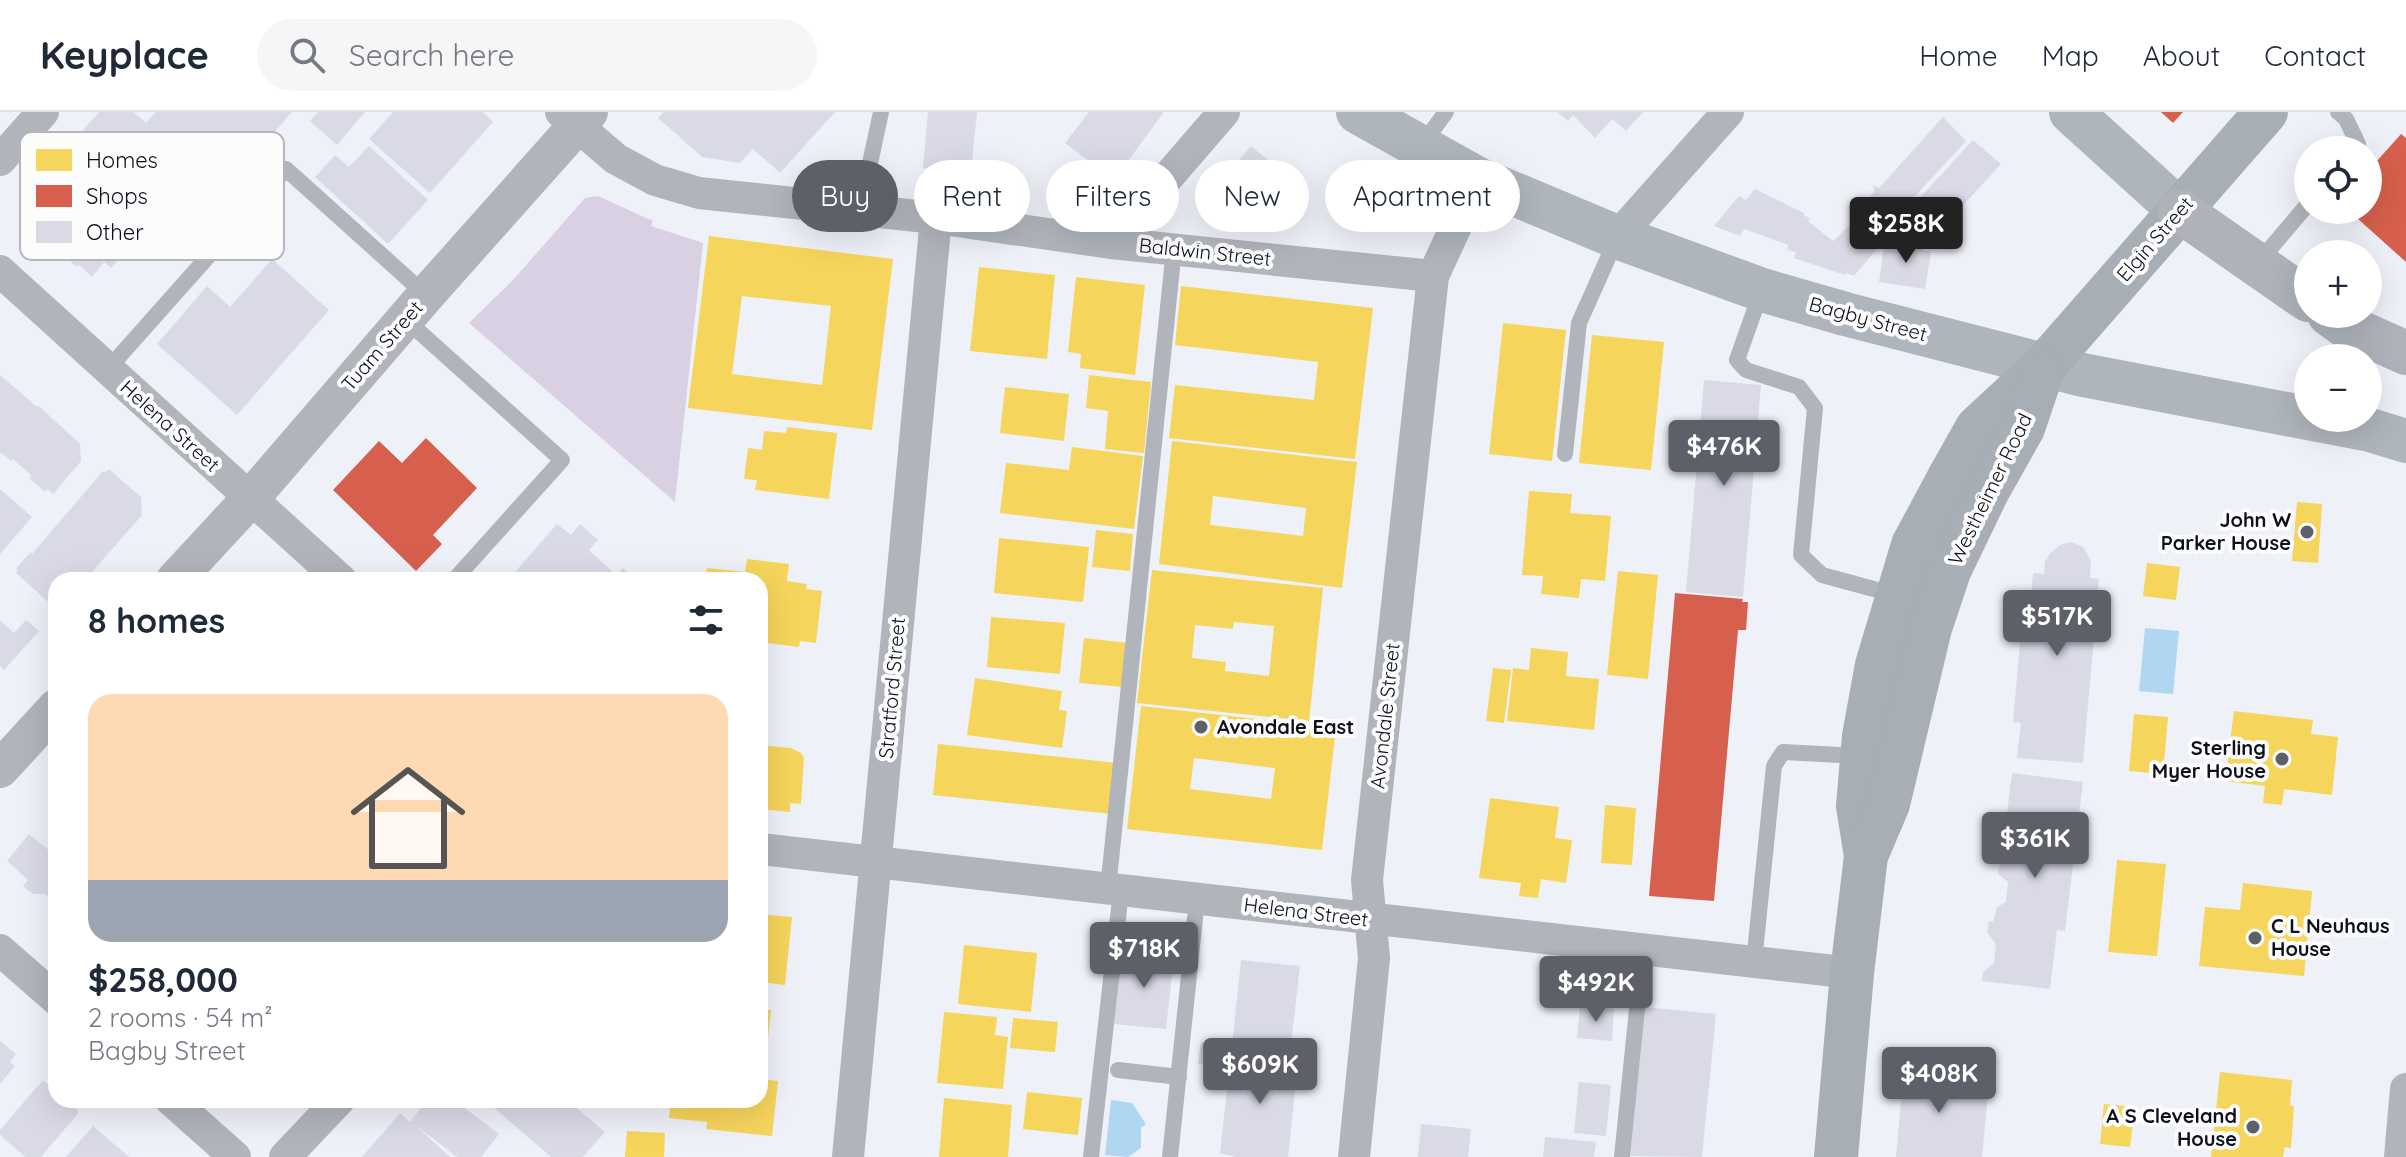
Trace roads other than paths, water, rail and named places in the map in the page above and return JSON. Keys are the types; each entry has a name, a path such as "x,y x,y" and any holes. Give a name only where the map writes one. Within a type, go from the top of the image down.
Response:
{"highway":[{"path":"2180,211 2294,291"},
{"path":"2351,328 2406,353"}],"main road":[{"name":"Bagby Street","path":"1358,112 1444,160"},
{"path":"2071,112 2180,211"},
{"name":"Elgin Street","path":"2044,366 2266,112"},
{"name":"Bagby Street","path":"1520,197 1617,237 1762,290 1845,314 2044,366 2370,430 2406,441"},
{"name":"Westheimer Road","path":"1836,1157 1866,856 1858,806 1862,757 1877,665 1913,545 1977,428 2044,366"},
{"name":"Westheimer Road","path":"1866,856 1888,804 1930,628 1949,571 1987,492 2023,428 2044,366"}],"street":[{"path":"25,132 43,112"},
{"path":"1111,243 1224,112"},
{"path":"1617,237 1728,112"},
{"name":"Baldwin Street","path":"576,117 616,159 655,180 699,193 792,203"},
{"name":"Tuam Street","path":"182,572 250,499 576,117"},
{"path":"0,160 20,138"},
{"name":"Baldwin Street","path":"1030,231 1111,243 1433,276"},
{"name":"Stratford Street","path":"848,1157 935,232"},
{"path":"1433,276 1453,232"},
{"name":"Helena Street","path":"0,271 332,572"},
{"name":"Avondale Street","path":"1354,1157 1374,958 1367,880 1433,276"},
{"path":"0,769 48,717"},
{"name":"Helena Street","path":"768,850 1852,973"},
{"path":"0,950 48,992"},
{"path":"2400,1157 2406,1089"},
{"path":"180,1108 235,1157"},
{"path":"285,1157 331,1108"}],"lane":[{"path":"871,160 881,112"},
{"path":"1420,147 1446,112"},
{"path":"2338,112 2346,119 2354,136"},
{"path":"284,171 286,169 562,460 461,572"},
{"path":"2256,265 2294,220"},
{"path":"1565,454 1579,323 1617,237"},
{"path":"1091,1157 1174,249"},
{"path":"108,369 205,260"},
{"path":"1762,290 1737,360 1746,370 1799,387 1815,408 1801,555 1822,575 1897,596"},
{"path":"1754,962 1774,766 1783,752 1862,757"},
{"path":"1170,1157 1197,899"},
{"path":"1622,1157 1643,950"},
{"path":"1118,1070 1179,1077"}],"water":[{"path":"2145,628 2179,631 2173,694 2139,691"},
{"path":"1111,1100 1132,1103 1146,1124 1141,1128 1141,1148 1128,1157 1105,1155"}],"place":[{"name":"John W Parker House","path":"2307,532"},
{"name":"Avondale East","path":"1201,727"},
{"name":"Sterling Myer House","path":"2282,759"},
{"name":"C L Neuhaus House","path":"2255,938"},
{"name":"A S Cleveland House","path":"2253,1127"}]}
